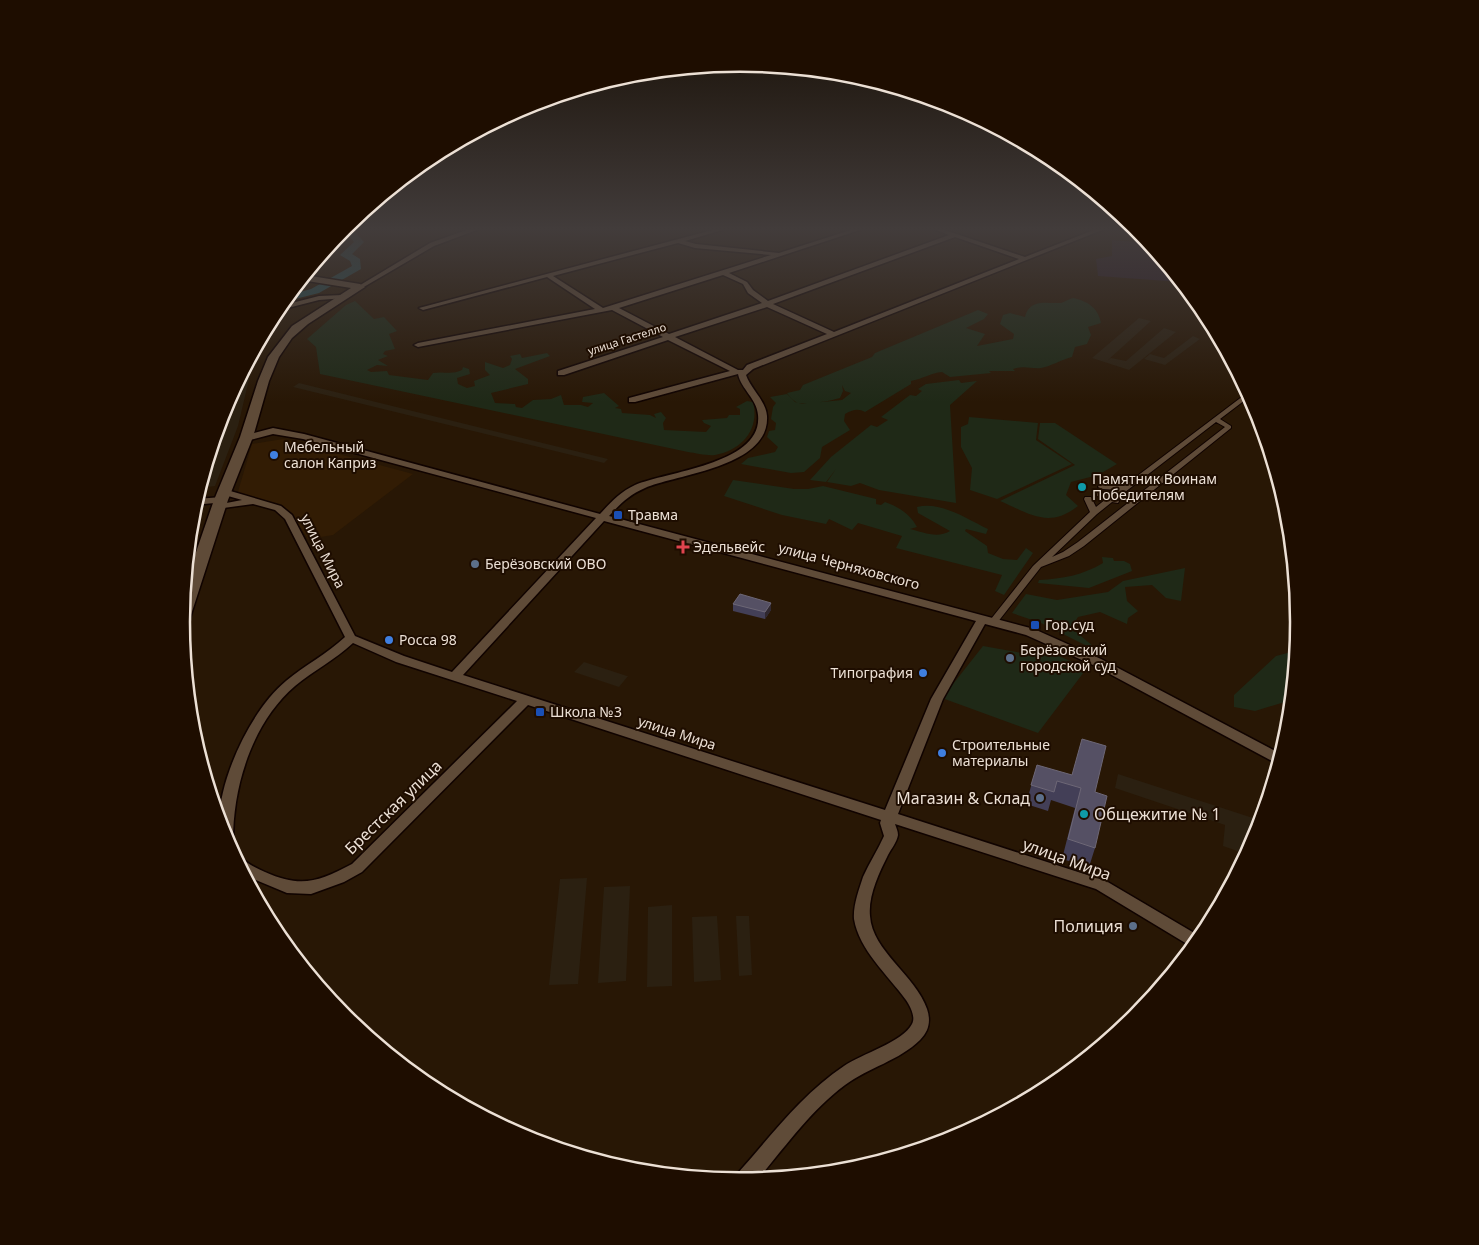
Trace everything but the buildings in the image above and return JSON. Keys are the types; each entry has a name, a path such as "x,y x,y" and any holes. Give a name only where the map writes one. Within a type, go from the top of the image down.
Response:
{"main road":[{"path":"191,592 268,372 288,336 317,312 343,297 355,286"}],"street":[{"path":"423,308 504,286"},
{"path":"565,286 600,309"},
{"path":"418,344 613,308 682,286"},
{"path":"746,286 749,292 767,304 833,334"},
{"name":"улица Гастелло","path":"560,373 816,286"},
{"path":"632,400 740,372 956,286"},
{"path":"291,305 319,298 343,297"},
{"path":"455,676 622,496 646,484 731,458 746,450 757,439 763,426 763,415 759,402 740,372 613,308"},
{"path":"752,1172 834,1082 870,1059 914,1037 922,1026 922,1018 912,996 880,953 862,919 866,894 890,838 891,832 887,822 937,699 989,619 1058,544 1094,512 1113,500 1124,488 1178,450 1242,400"},
{"name":"улица Черняховского","path":"251,420 273,431 313,439 989,619 1061,644 1273,756"},
{"path":"1036,568 1066,554 1081,544 1229,427 1217,420"},
{"name":"улица Черняховского","path":"246,438 273,431"},
{"path":"1196,453 1198,434"},
{"path":"1178,450 1196,453"},
{"path":"1157,464 1186,462"},
{"path":"1101,491 1124,488"},
{"path":"1101,491 1113,500"},
{"path":"1088,498 1094,512"},
{"name":"улица Мира","path":"203,501 257,501 278,508 289,517 351,638 400,659 1101,885 1190,938"},
{"path":"1058,544 1081,544"},
{"path":"226,819 235,775 248,743 264,714 289,685 341,649 351,638"},
{"name":"Брестская улица","path":"248,871 278,885 298,890 316,888 357,868 526,700"}],"shaded area":[{"path":"1139,318 1151,321 1108,360 1111,358 1126,361 1164,328 1176,332 1129,370 1092,358"},
{"path":"1193,336 1200,339 1165,365 1144,359 1150,354 1164,358"},
{"path":"251,369 238,426 215,486 206,487 231,412"},
{"path":"299,383 608,459 604,463 293,387"},
{"path":"283,439 413,474 333,535 308,539 293,516 282,507 258,498 237,495 252,444"},
{"path":"584,662 628,676 619,687 574,672"},
{"path":"1118,774 1253,818 1239,852 1223,846 1225,825 1115,788"},
{"path":"587,878 578,984 549,985 560,879"},
{"path":"630,886 626,981 598,983 604,887"},
{"path":"672,905 672,986 647,987 648,907"},
{"path":"717,916 721,980 694,982 692,917"},
{"path":"736,916 749,916 752,975 739,976"}],"green space":[{"path":"1073,298 1091,306 1100,317 1101,323 1088,327 1091,335 1087,344 1075,347 1072,357 1041,368 1021,367 1013,369 1015,371 989,371 991,373 950,377 942,372 938,373 911,381 911,384 865,412 857,410 845,414 844,421 850,430 822,447 820,458 804,472 791,473 741,464 748,458 775,452 778,447 767,437 769,431 775,430 776,423 771,419 773,407 776,403 770,397 787,394 791,398 787,393 800,390 803,385 978,310 988,314 984,319 966,328 985,334 977,346 1013,339 1014,334 1000,324 1003,315 1010,313 1025,317 1027,311 1035,304 1061,303","holes":["842,385 845,391 851,393 842,400 820,402 840,398 843,391"]},
{"path":"355,301 374,319 384,317 397,331 389,334 395,349 385,351 383,354 388,356 378,360 388,366 377,365 367,370 371,372 387,371 389,375 428,380 433,373 455,372 462,370 463,367 469,369 470,374 457,378 458,384 467,388 475,386 474,381 490,375 485,370 485,362 503,368 510,365 512,359 510,356 520,354 522,358 547,353 550,356 515,369 528,379 528,384 491,393 495,403 515,404 516,407 522,408 533,400 551,399 561,395 564,405 588,407 593,403 582,402 583,397 604,393 619,406 615,408 621,409 622,413 650,415 656,418 654,414 661,412 666,418 663,423 664,430 706,432 711,426 702,420 740,415 740,409 736,407 747,401 753,402 754,421 747,437 741,443 725,452 705,455 320,374 316,347 307,339 346,305"},
{"path":"959,380 961,383 977,381 950,405 956,503 879,490 860,483 851,486 827,482 836,469 826,482 810,480 831,457 871,425 877,427 888,420 881,417 910,395 916,396 922,391 918,389 926,384"},
{"path":"969,417 1038,423 1036,440 1072,464 997,499 970,490 972,468 961,447 961,427 968,424"},
{"path":"1040,423 1055,423 1117,464 1098,475 1071,482 1066,495 1078,506 1058,517 1039,517 1000,501 1075,465 1038,439"},
{"path":"733,480 794,489 823,486 876,499 876,504 881,505 885,502 907,515 917,527 910,529 930,534 950,531 918,513 917,507 926,506 944,509 988,529 986,534 966,529 965,531 987,546 988,553 1003,559 1017,560 1026,548 1033,553 1004,595 995,591 1002,575 896,548 902,536 858,523 852,530 829,519 826,524 782,515 724,496"},
{"path":"1102,557 1113,558 1114,561 1124,561 1130,564 1132,571 1089,588 1038,583 1039,580 1056,579 1088,571 1103,563"},
{"path":"1185,568 1181,601 1166,598 1152,585 1125,587 1127,601 1138,611 1128,618 1127,624 1100,612 1078,617 1071,628 1093,646 1085,645 1041,623 1012,613 1026,594 1057,600 1108,592 1123,581"},
{"path":"983,646 1033,655 1042,649 1087,668 1038,733 942,698"},
{"path":"1288,653 1284,702 1255,711 1234,707 1234,695 1276,656"}],"waterway":[{"path":"297,296 315,291 324,286"}],"place":[{"name":"Мебельный салон Каприз","path":"274,455"},
{"name":"Памятник Воинам Победителям","path":"1082,487"},
{"name":"Травма","path":"618,515"},
{"name":"Эдельвейс","path":"683,547"},
{"name":"Берёзовский ОВО","path":"475,564"},
{"name":"Гор.суд","path":"1035,625"},
{"name":"Росса 98","path":"389,640"},
{"name":"Берёзовский городской суд","path":"1010,658"},
{"name":"Типография","path":"923,673"},
{"name":"Школа №3","path":"540,712"},
{"name":"Строительные материалы","path":"942,753"},
{"name":"Магазин & Склад","path":"1040,798"},
{"name":"Общежитие № 1","path":"1084,814"},
{"name":"Полиция","path":"1133,926"}]}
